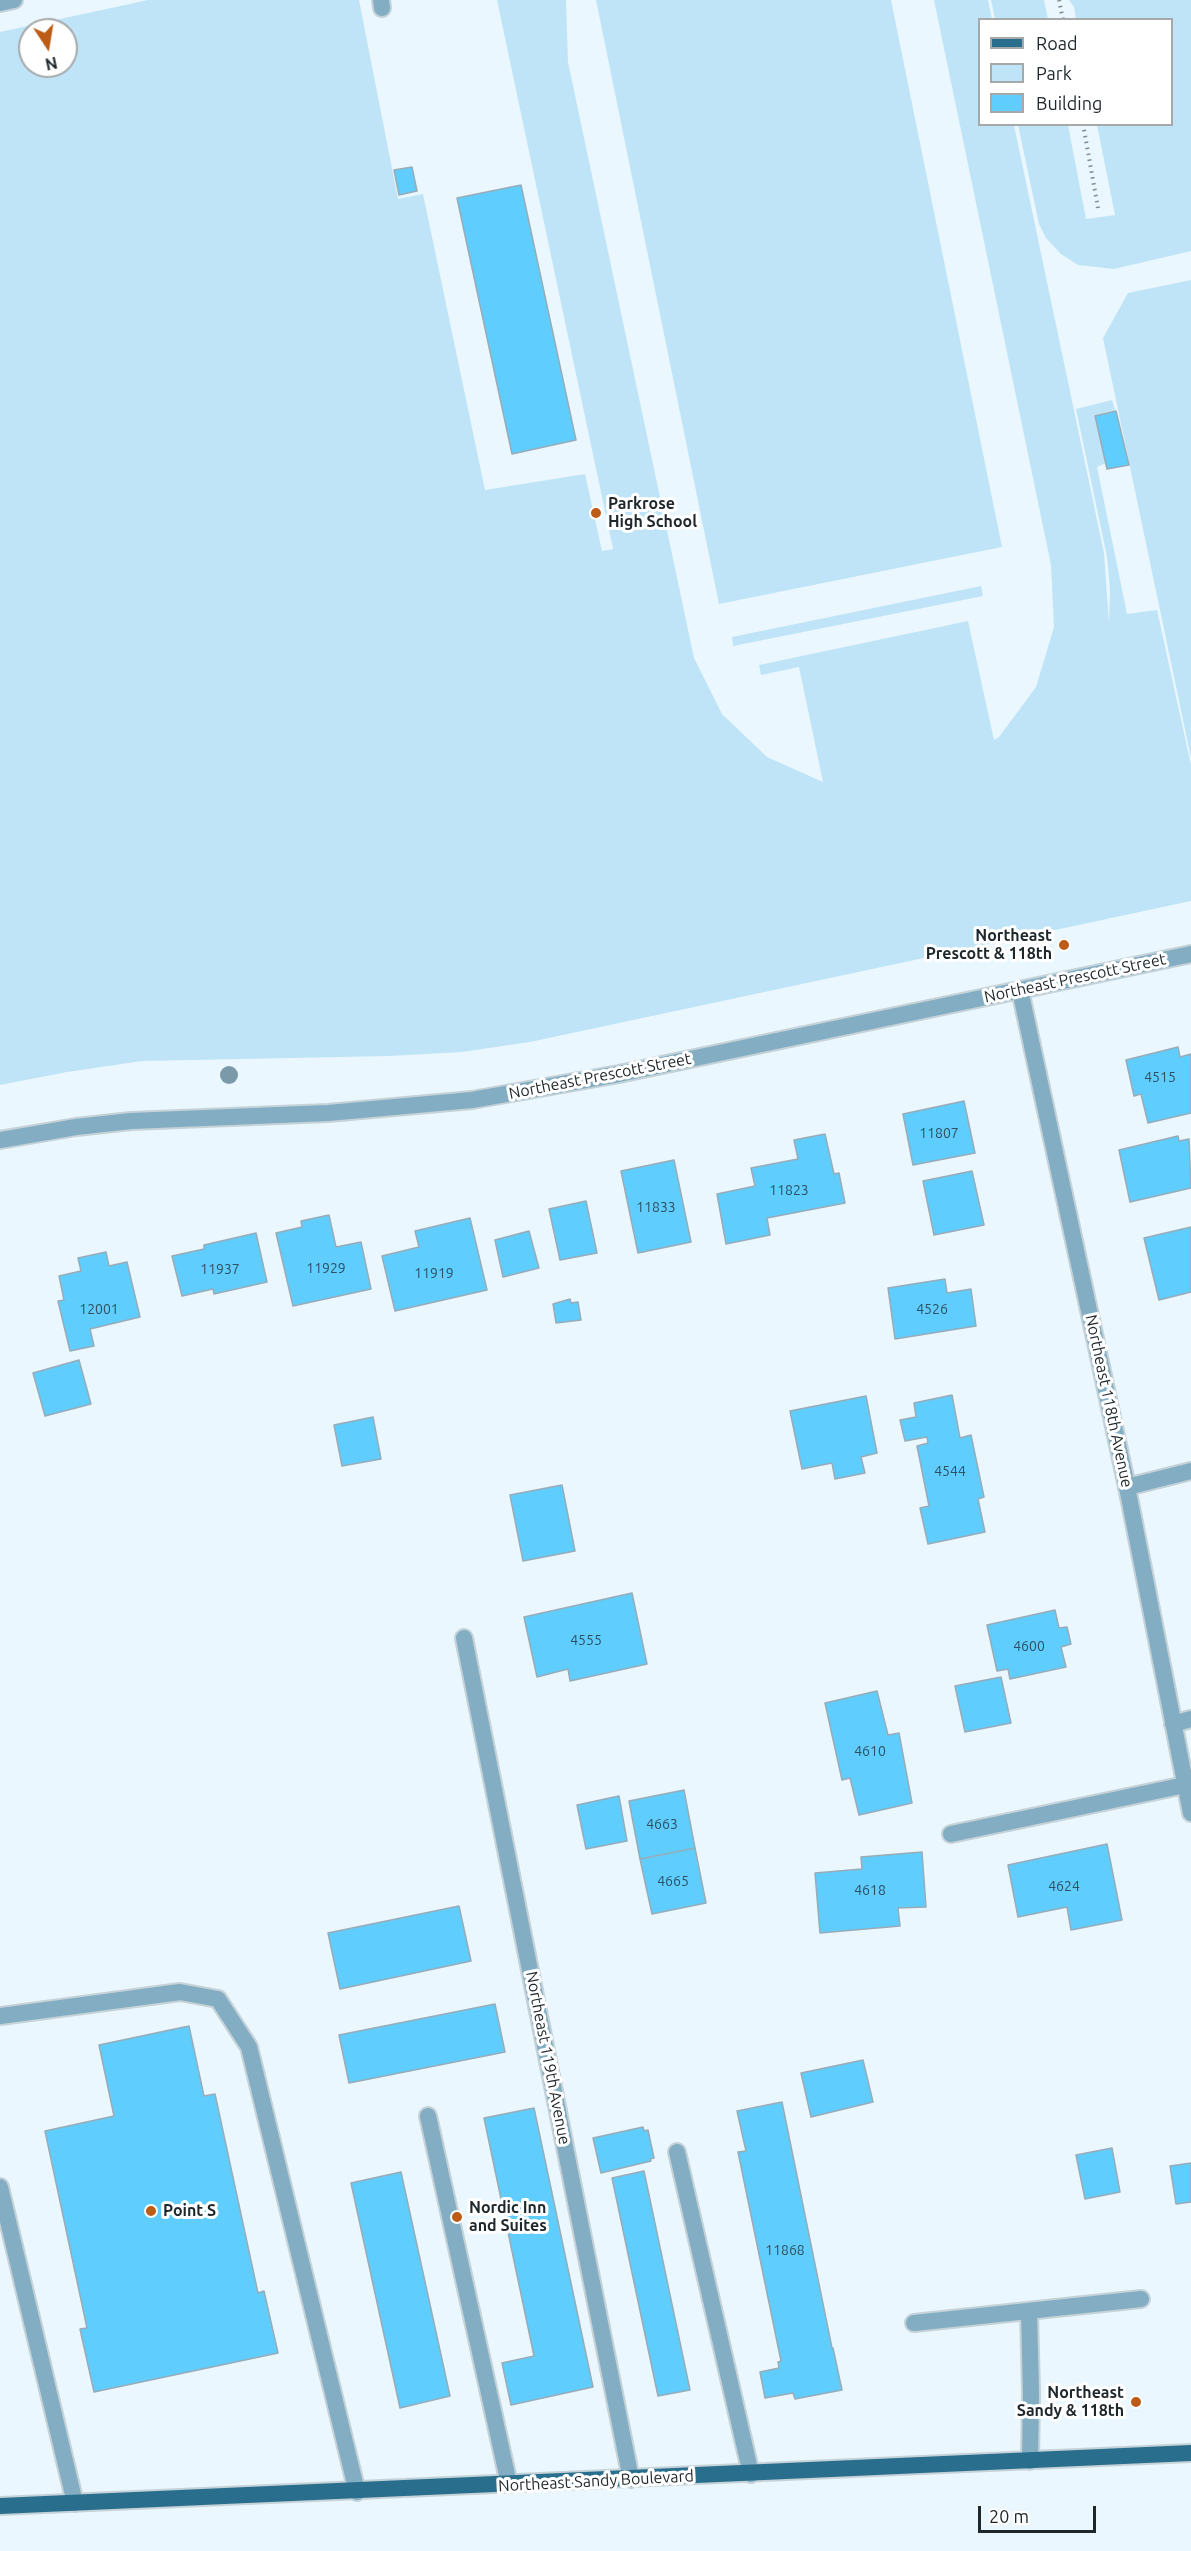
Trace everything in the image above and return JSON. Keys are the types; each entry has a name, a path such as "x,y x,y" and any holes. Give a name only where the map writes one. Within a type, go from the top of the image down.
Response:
{"main road":[{"name":"Northeast Sandy Boulevard","path":"0,2506 357,2492 1191,2453"}],"street":[{"path":"0,3 14,0"},
{"name":"Northeast Prescott Street","path":"0,1140 76,1127 131,1121 328,1113 472,1100 619,1074 1191,954"},
{"name":"Northeast 118th Avenue","path":"1020,990 1127,1487 1191,1813"},
{"path":"1127,1487 1191,1471"},
{"name":"Northeast 119th Avenue","path":"464,1638 631,2479"},
{"path":"1173,1724 1191,1719"},
{"path":"951,1834 1185,1785"},
{"path":"0,2016 180,1992 218,1999 249,2047 357,2492"},
{"path":"428,2116 509,2484"},
{"path":"677,2152 751,2474"},
{"path":"0,2187 75,2503"},
{"path":"914,2323 1141,2299"},
{"path":"1029,2312 1030,2462"}],"path":[{"path":"1059,0 1063,18"},
{"path":"1083,126 1098,208"}],"green space":[{"name":"Parkrose High School","path":"148,0 359,0 398,199 423,194 485,490 585,474 602,551 613,549 497,0 566,0 568,62 694,658 722,714 767,757 823,782 799,667 761,675 759,665 968,621 994,740 999,737 1036,687 1054,627 1051,565 934,0 988,0 992,18 978,18 978,126 1014,126 1104,553 1109,623 1110,589 1107,557 1076,409 1112,400 1115,410 1094,416 1106,463 1097,467 1127,614 1157,610 1191,765 1191,901 530,1042 462,1052 390,1056 142,1061 0,1085 0,32 18,28 18,78 78,78 78,18 65,18"},
{"path":"596,0 891,0 1002,547 719,604"},
{"path":"991,0 1044,0 1048,18 995,18"},
{"path":"1069,0 1191,0 1191,251 1114,269 1078,265 1061,254 1046,238 1039,224 1018,126 1068,126 1086,219 1115,215 1097,126 1173,126 1173,18 1076,18 1074,7"},
{"path":"1191,280 1191,758 1103,338 1128,293"},
{"path":"981,586 983,596 733,646 732,637"}],"building":[{"path":"412,167 417,191 399,195 394,170"},
{"path":"521,185 576,440 512,454 457,198"},
{"path":"1116,411 1129,465 1107,469 1095,416"},
{"path":"1178,1047 1180,1057 1191,1054 1191,1113 1148,1123 1141,1094 1134,1096 1126,1060"},
{"path":"964,1101 975,1153 913,1165 903,1114"},
{"path":"825,1134 834,1174 839,1173 845,1203 767,1218 770,1235 726,1244 717,1194 755,1186 751,1168 798,1159 794,1140"},
{"path":"1178,1136 1179,1141 1189,1139 1191,1188 1130,1202 1119,1150"},
{"path":"674,1160 691,1242 638,1253 621,1171"},
{"path":"972,1171 984,1225 934,1235 923,1181"},
{"path":"586,1201 597,1253 560,1260 549,1209"},
{"path":"329,1215 336,1247 361,1242 371,1289 293,1306 276,1233 302,1227 301,1221"},
{"path":"470,1218 487,1290 395,1311 382,1256 419,1247 415,1231"},
{"path":"1191,1227 1191,1292 1159,1300 1144,1238"},
{"path":"529,1231 539,1268 503,1277 495,1240"},
{"path":"256,1233 267,1282 214,1294 213,1289 182,1296 172,1256 204,1249 204,1245"},
{"path":"106,1252 109,1266 127,1262 140,1317 90,1329 94,1346 70,1351 58,1301 64,1300 59,1276 81,1271 78,1258"},
{"path":"945,1279 947,1293 971,1289 976,1326 895,1339 888,1288"},
{"path":"570,1299 571,1303 578,1302 581,1320 556,1323 553,1304"},
{"path":"79,1360 91,1404 45,1416 33,1373"},
{"path":"952,1395 960,1438 971,1435 984,1497 978,1499 985,1532 928,1544 920,1508 929,1506 917,1446 928,1443 927,1437 905,1441 900,1420 916,1417 914,1403"},
{"path":"866,1396 877,1453 861,1457 865,1473 835,1479 832,1463 802,1469 790,1411"},
{"path":"373,1417 381,1459 342,1466 334,1425"},
{"path":"562,1485 575,1551 523,1561 510,1495"},
{"path":"632,1593 647,1664 570,1681 568,1669 537,1677 524,1617"},
{"path":"1055,1610 1059,1628 1067,1627 1071,1644 1061,1647 1066,1667 1010,1679 1008,1669 997,1671 987,1625"},
{"path":"1001,1677 1011,1723 965,1732 955,1686"},
{"path":"877,1691 888,1735 899,1733 912,1803 859,1815 850,1778 842,1780 825,1703"},
{"path":"684,1790 695,1848 640,1859 629,1801"},
{"path":"619,1796 627,1841 586,1849 577,1805"},
{"path":"1107,1844 1122,1920 1071,1930 1067,1907 1018,1917 1008,1865"},
{"path":"695,1848 706,1903 652,1914 640,1859"},
{"path":"922,1852 926,1907 898,1908 900,1926 820,1933 815,1873 862,1869 861,1857"},
{"path":"459,1906 471,1961 340,1989 328,1933"},
{"path":"495,2004 505,2052 349,2083 339,2035"},
{"name":"Point S","path":"189,2026 204,2096 215,2094 258,2293 264,2291 278,2353 94,2392 80,2329 87,2328 45,2131 114,2116 99,2045"},
{"path":"863,2060 873,2102 811,2117 801,2073"},
{"path":"782,2102 842,2390 795,2399 793,2393 765,2398 760,2372 779,2368 778,2362 781,2361 738,2152 746,2151 737,2111"},
{"path":"534,2108 593,2387 511,2405 502,2363 534,2356 484,2118"},
{"path":"643,2127 644,2131 648,2130 654,2158 650,2159 651,2161 601,2173 593,2138"},
{"path":"1112,2148 1120,2192 1085,2199 1076,2155"},
{"path":"1191,2163 1191,2202 1176,2204 1170,2166"},
{"path":"644,2171 690,2390 658,2396 612,2178"},
{"path":"401,2172 450,2396 400,2408 351,2183"}],"place":[{"name":"Parkrose High School","path":"596,513"},
{"name":"Northeast Prescott & 118th","path":"1064,945"},
{"name":"Point S","path":"151,2211"},
{"name":"Nordic Inn and Suites","path":"457,2217"},
{"name":"Northeast Sandy & 118th","path":"1136,2402"}]}
